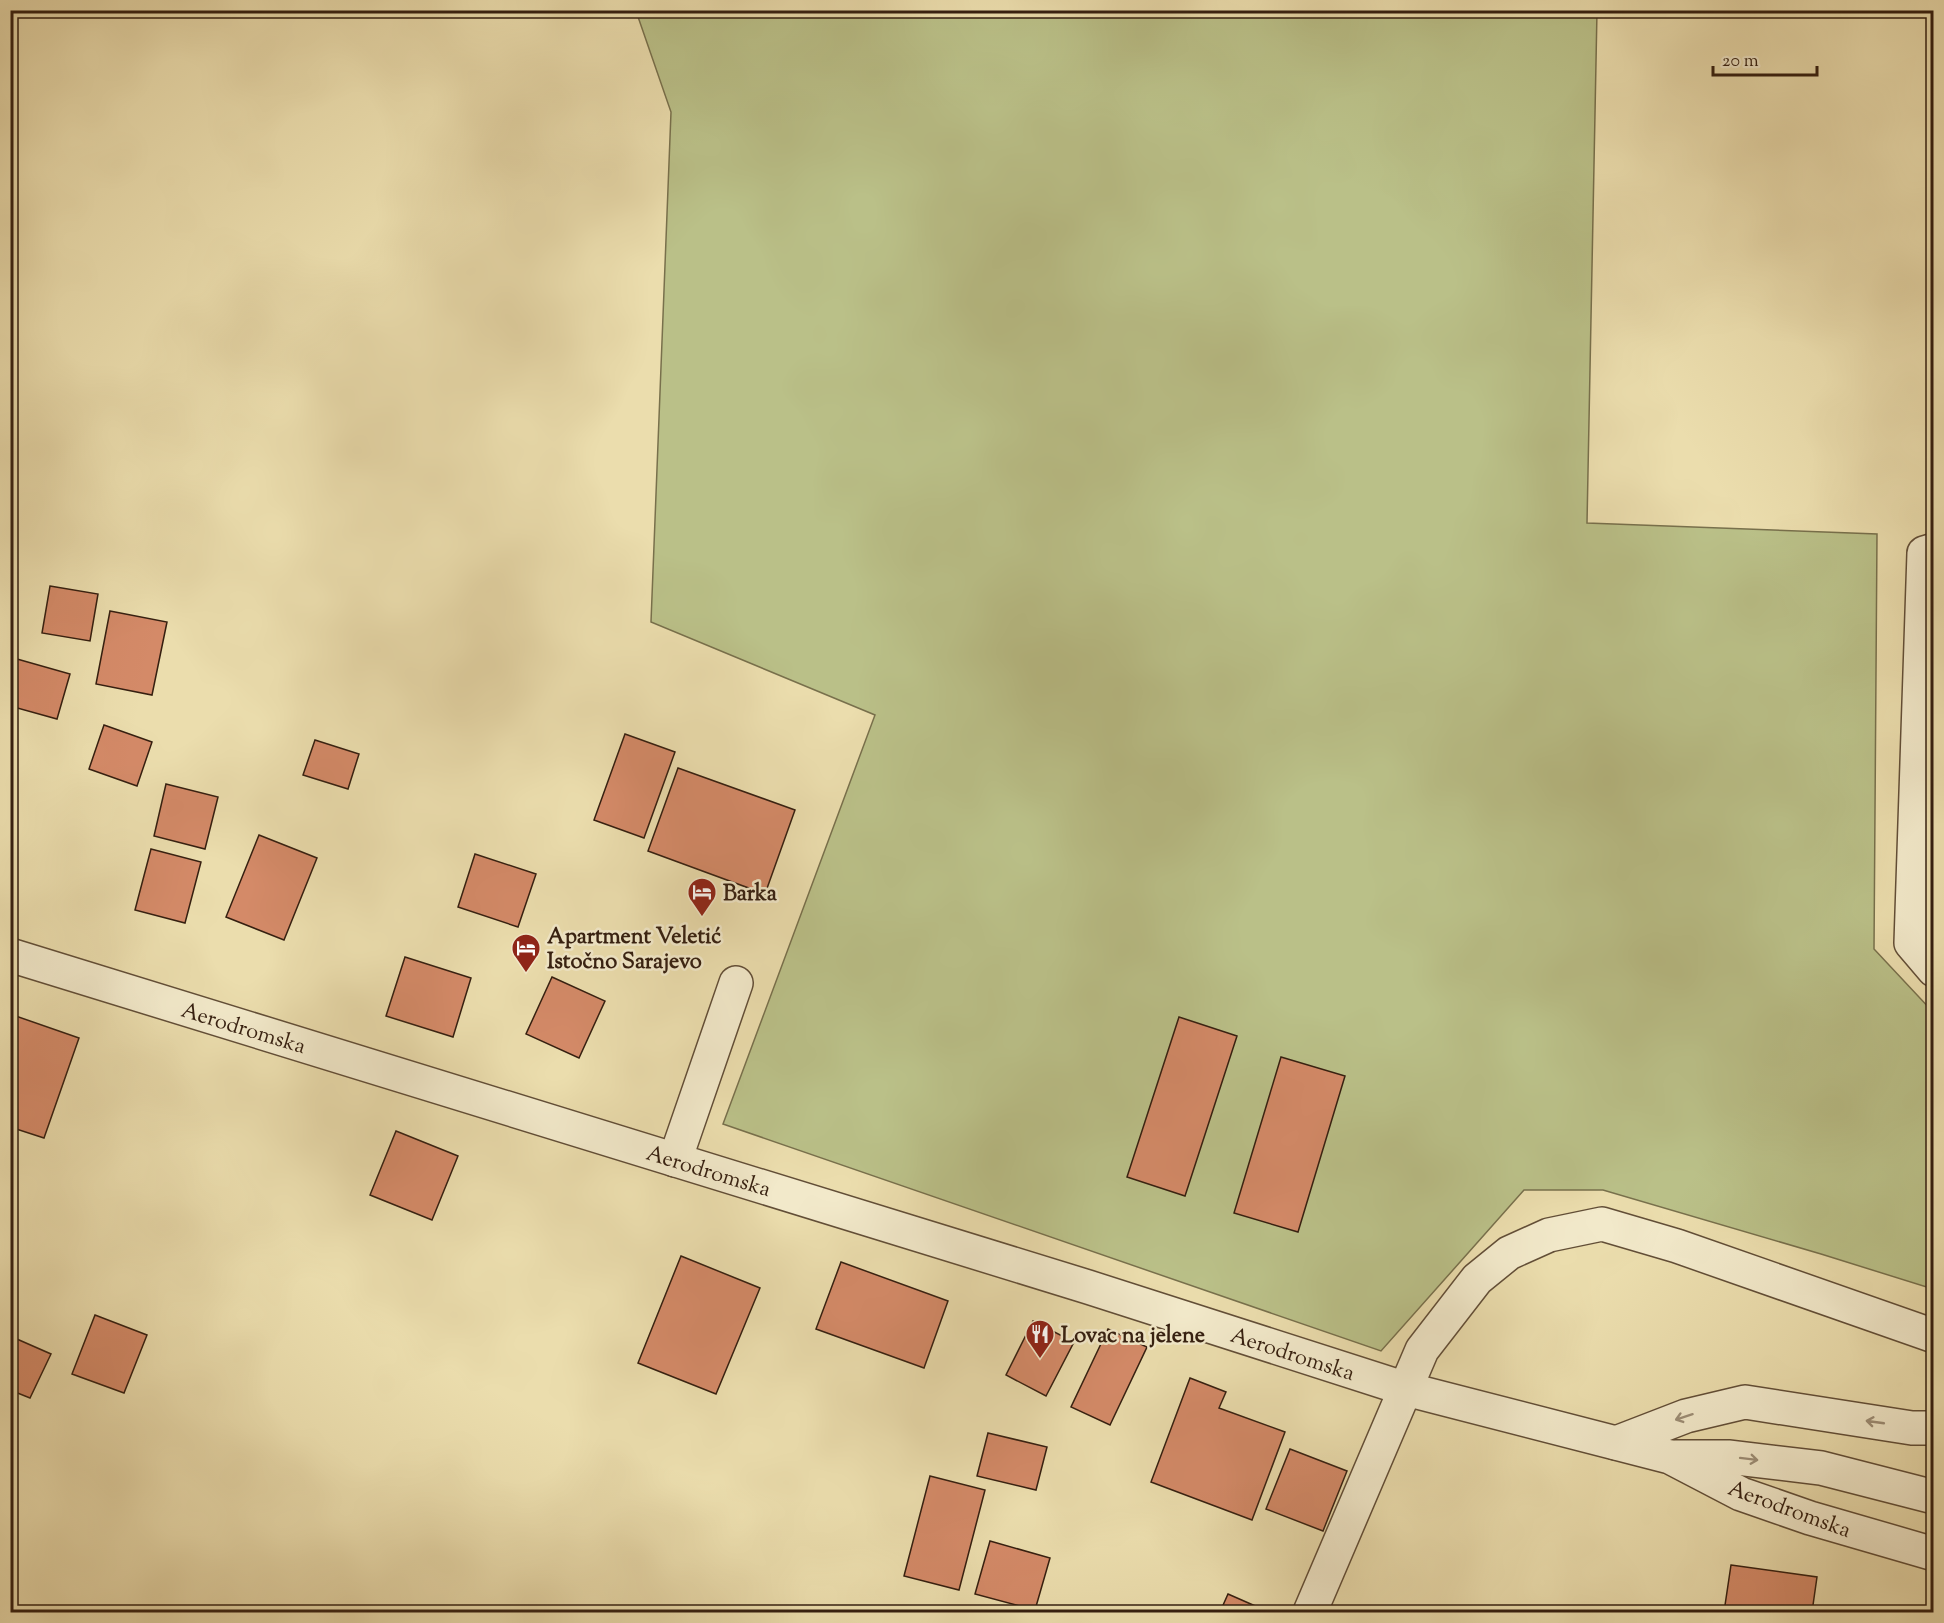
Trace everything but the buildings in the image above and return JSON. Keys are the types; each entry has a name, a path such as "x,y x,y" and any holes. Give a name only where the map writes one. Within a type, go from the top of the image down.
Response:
{"street":[{"path":"1934,550 1924,553 1911,944 1934,970"},
{"name":"Aerodromska","path":"10,955 1088,1287 1406,1389 1670,1457 1741,1494 1810,1518 1934,1554"},
{"path":"675,1160 736,983"},
{"path":"1310,1612 1422,1350 1477,1279 1509,1253 1519,1248 1549,1235 1602,1224 1677,1246 1934,1336"},
{"path":"1616,1443 1686,1416 1745,1402 1912,1428 1934,1428"},
{"path":"1670,1457 1728,1456 1821,1468 1934,1497"}],"green space":[{"path":"636,11 1597,11 1587,523 1877,534 1874,949 1933,1012 1933,1289 1603,1190 1524,1190 1381,1351 723,1124 875,715 651,622 671,112"}],"place":[{"name":"Barka","path":"702,918"},
{"name":"Apartment Veletić Istočno Sarajevo","path":"526,974"},
{"name":"Lovac na jelene","path":"1040,1360"}]}
